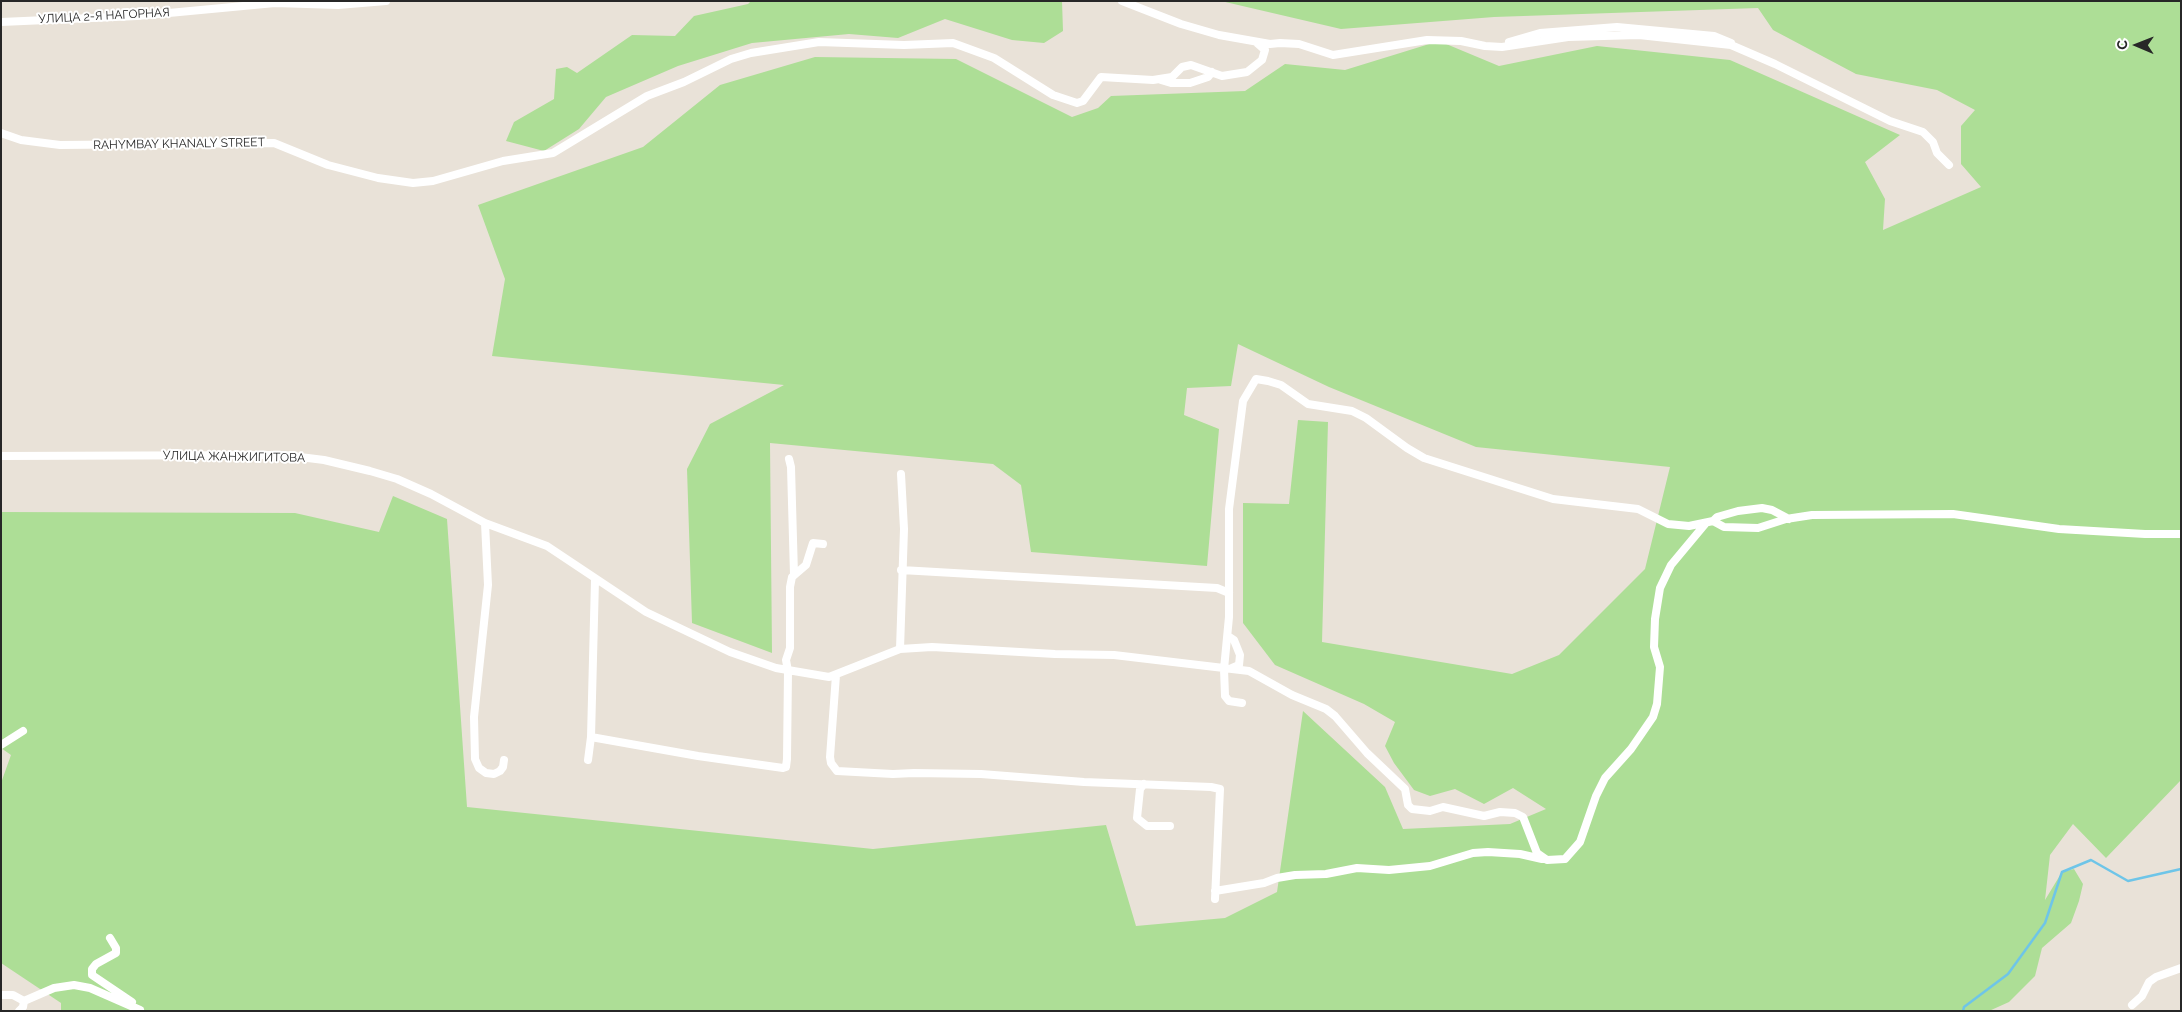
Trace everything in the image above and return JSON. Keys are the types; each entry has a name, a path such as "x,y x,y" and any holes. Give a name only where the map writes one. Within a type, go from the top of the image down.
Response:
{"street":[{"name":"УЛИЦА 2-Я НАГОРНАЯ","path":"1,22 137,16 275,3 338,5 386,1"},
{"path":"1122,1 1201,30 1257,42 1299,44 1333,55 1366,52 1427,40 1461,41 1502,47 1568,37 1639,35 1734,46 1890,121 1923,132 1933,142 1936,153 1949,165"},
{"name":"RAHYMBAY KHANALY STREET","path":"1,133 34,142 60,145 274,143 328,165 389,180 418,182 433,181 503,161 553,153 647,96 684,82 731,59 751,53 819,42 953,43 994,58 1053,96 1077,103 1083,101 1101,77 1160,79"},
{"path":"1160,79 1172,77 1182,67 1192,65 1222,76 1247,72 1262,60 1265,50 1257,42"},
{"path":"1160,79 1172,83 1190,83 1208,78 1212,72"},
{"path":"1242,703 1229,701 1224,696 1224,669 1228,636 1229,510 1243,402 1256,379 1268,380 1281,385 1308,404 1352,411 1366,418 1424,458 1522,490 1572,502 1638,509 1668,524 1689,526 1710,522 1724,527 1758,528 1789,519 1812,516 1953,514 2059,529 2181,534"},
{"name":"УЛИЦА ЖАНЖИГИТОВА","path":"1,456 301,456 397,478 486,523 553,550 636,607 688,632 770,667 824,677 836,675"},
{"path":"590,737 698,756 786,767 788,670 786,660 790,648 790,587 794,575 791,467 789,459"},
{"path":"900,649 901,570 904,529 901,474"},
{"path":"1547,860 1537,853 1523,817 1515,813 1500,812 1484,816 1443,807 1430,811 1408,806 1405,788 1367,753 1335,716 1326,709 1292,695 1260,675 1249,671 1114,655 1055,654 932,647 900,649 836,675 830,757 831,763 837,771 893,774 914,772 981,774 1220,789 1215,895 1295,874 1326,874 1357,868 1389,870 1430,866 1473,853 1520,854 1547,860 1565,859 1580,842 1596,796 1605,778 1631,749 1653,717 1657,704 1660,667 1654,647 1655,619 1660,588 1671,565 1710,522 1717,517 1738,511 1762,508 1772,510 1789,519"},
{"path":"486,523 488,585 474,717 475,759 479,768 486,773 494,774 503,767 504,760"},
{"path":"794,575 806,565 813,543 823,544"},
{"path":"901,570 1217,588 1229,593"},
{"path":"588,760 595,580"},
{"path":"1228,636 1234,640 1240,655 1239,665 1232,669"},
{"path":"1225,659 1232,669"},
{"path":"1,745 23,731"},
{"path":"1144,784 1140,789 1137,818 1147,826 1170,826"},
{"path":"110,938 116,948 116,953 96,964 92,969 92,975 134,1003 138,1008"},
{"path":"2132,1006 2142,996 2149,982 2156,977 2181,968"},
{"path":"24,1001 54,988 74,985 83,986 138,1008"},
{"path":"1,995 13,995 24,1001"},
{"path":"19,1011 23,1007 24,1001"}],"green space":[{"path":"751,1 1062,1 1063,31 1044,43 1012,40 945,19 898,38 849,34 752,43 678,66 606,97 579,129 544,151 506,141 514,122 554,99 556,69 567,67 577,73 632,35 675,36 694,16 748,4"},
{"path":"1221,1 2181,1 2181,780 2106,858 2073,824 2050,855 2045,900 2062,872 2074,869 2083,884 2079,901 2071,923 2042,948 2035,976 2009,1002 1989,1011 61,1011 61,1003 1,963 1,783 11,755 1,748 1,512 295,513 379,532 393,496 447,519 467,807 873,849 1106,825 1136,926 1225,918 1277,892 1303,711 1385,787 1403,829 1510,824 1546,809 1513,788 1484,804 1455,789 1430,796 1414,790 1394,763 1385,746 1395,722 1364,704 1275,665 1243,623 1243,503 1289,504 1298,420 1328,422 1322,642 1512,674 1559,655 1645,569 1670,467 1476,447 1329,387 1238,344 1231,386 1187,388 1184,415 1219,429 1207,566 1031,552 1021,485 993,464 770,443 772,653 692,623 687,469 710,424 784,385 492,356 505,279 478,205 643,147 720,85 815,57 956,59 1072,117 1098,108 1111,96 1245,91 1285,64 1345,70 1439,41 1499,66 1597,46 1730,60 1900,135 1865,162 1885,199 1883,230 1981,187 1961,164 1961,126 1975,110 1937,90 1856,74 1773,30 1758,8 1494,17 1341,29"}],"waterway":[{"path":"1963,1011 1964,1007 2008,974 2045,923 2062,872 2091,860 2128,881 2181,869"}]}
